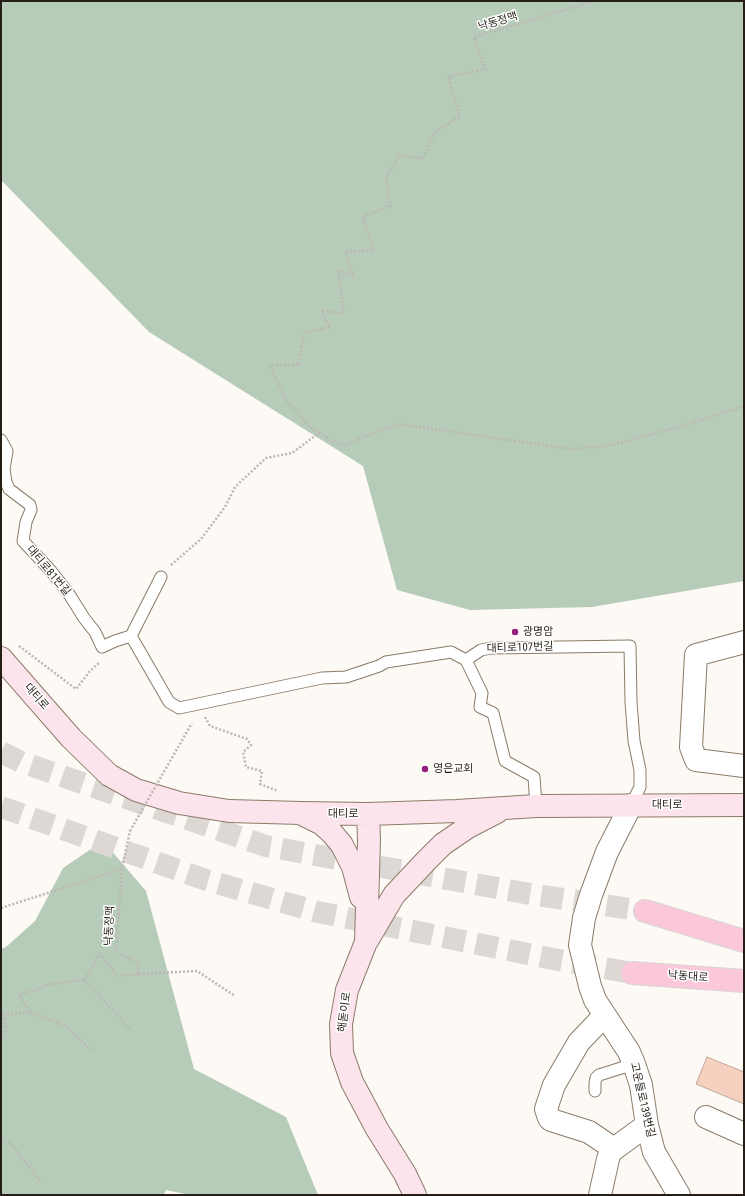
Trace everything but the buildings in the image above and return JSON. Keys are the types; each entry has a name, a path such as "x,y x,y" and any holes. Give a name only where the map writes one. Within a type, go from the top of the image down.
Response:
{"main road":[{"name":"대티로","path":"8,650 71,738 109,775 136,790 179,803 229,811 368,814 457,811 536,806 744,805"},
{"path":"366,942 394,895 443,844 468,826 504,808"},
{"path":"294,813 322,824 342,845 353,867 367,913"},
{"name":"해돋이로","path":"368,814 369,839 366,942 347,990 342,1024 342,1053 352,1082 377,1129 405,1174 415,1195"},
{"path":"645,911 744,941"},
{"name":"낙동대로","path":"632,973 744,981"}],"street":[{"path":"744,642 696,655 691,747 696,760 744,766"},
{"name":"고운들로139번길","path":"631,805 607,852 591,896 581,931 580,945 595,1000 604,1016 630,1052 640,1085 647,1125 654,1152 679,1195"},
{"path":"604,1016 579,1042 554,1085 546,1109 551,1120 590,1132 614,1149"},
{"path":"706,1117 744,1134"},
{"path":"600,1195 608,1159 614,1149 647,1125"}],"lane":[{"name":"대티로81번길","path":"1,440 7,451 4,469 6,482 9,489 30,505 31,510 26,522 23,541 51,571 69,594 95,632 102,647"},
{"path":"102,647 115,640 131,636 161,577"},
{"path":"131,636 169,702 179,708 322,678 346,677 379,666 386,662 451,652 466,660 482,693 480,707 493,713 505,761 534,777 536,806"},
{"name":"대티로107번길","path":"466,660 481,650 491,648 630,646 634,741 640,770 640,787 631,805"},
{"path":"595,1091 596,1078 599,1075 634,1064"}],"path":[{"name":"낙동정맥","path":"319,433 309,426 285,399 270,365 299,365 304,333 330,327 322,311 344,313 338,271 354,276 345,252 374,250 362,217 390,206 386,177 400,155 422,160 436,131 460,116 448,77 485,68 474,37 595,1"},
{"path":"173,563 201,539 225,507 235,487 266,458 292,453 319,433 340,446 398,424 572,449 608,446 699,421 744,406"},
{"path":"8,650 76,688 90,671 108,655 102,647"},
{"path":"1,908 122,869 130,831 192,723"},
{"path":"210,726 247,739 251,745 243,752 246,767 262,771 260,784 283,793 294,813"},
{"name":"낙동정맥","path":"84,980 100,954 118,976 139,974 138,962 127,958 116,951 122,869"},
{"path":"139,974 197,971 235,996"},
{"path":"30,1012 19,995 52,984 84,980 131,1030"},
{"path":"1,1038 6,1032 4,1015 30,1012 67,1027 93,1052"},
{"path":"1,1139 11,1144 42,1183"}],"green space":[{"path":"1,1 744,1 744,581 592,607 470,610 397,590 363,466 149,332 1,180"},
{"path":"103,841 146,891 194,1069 286,1117 318,1195 190,1195 166,1190 164,1195 1,1195 1,949 6,947 35,921 63,868"}],"tunnel":[{"path":"1,752 21,762 266,846 530,894 645,911"},
{"path":"1,807 206,880 318,912 553,959 632,973"}],"place":[{"name":"광명암","path":"515,632"},
{"name":"영은교회","path":"425,769"}]}
